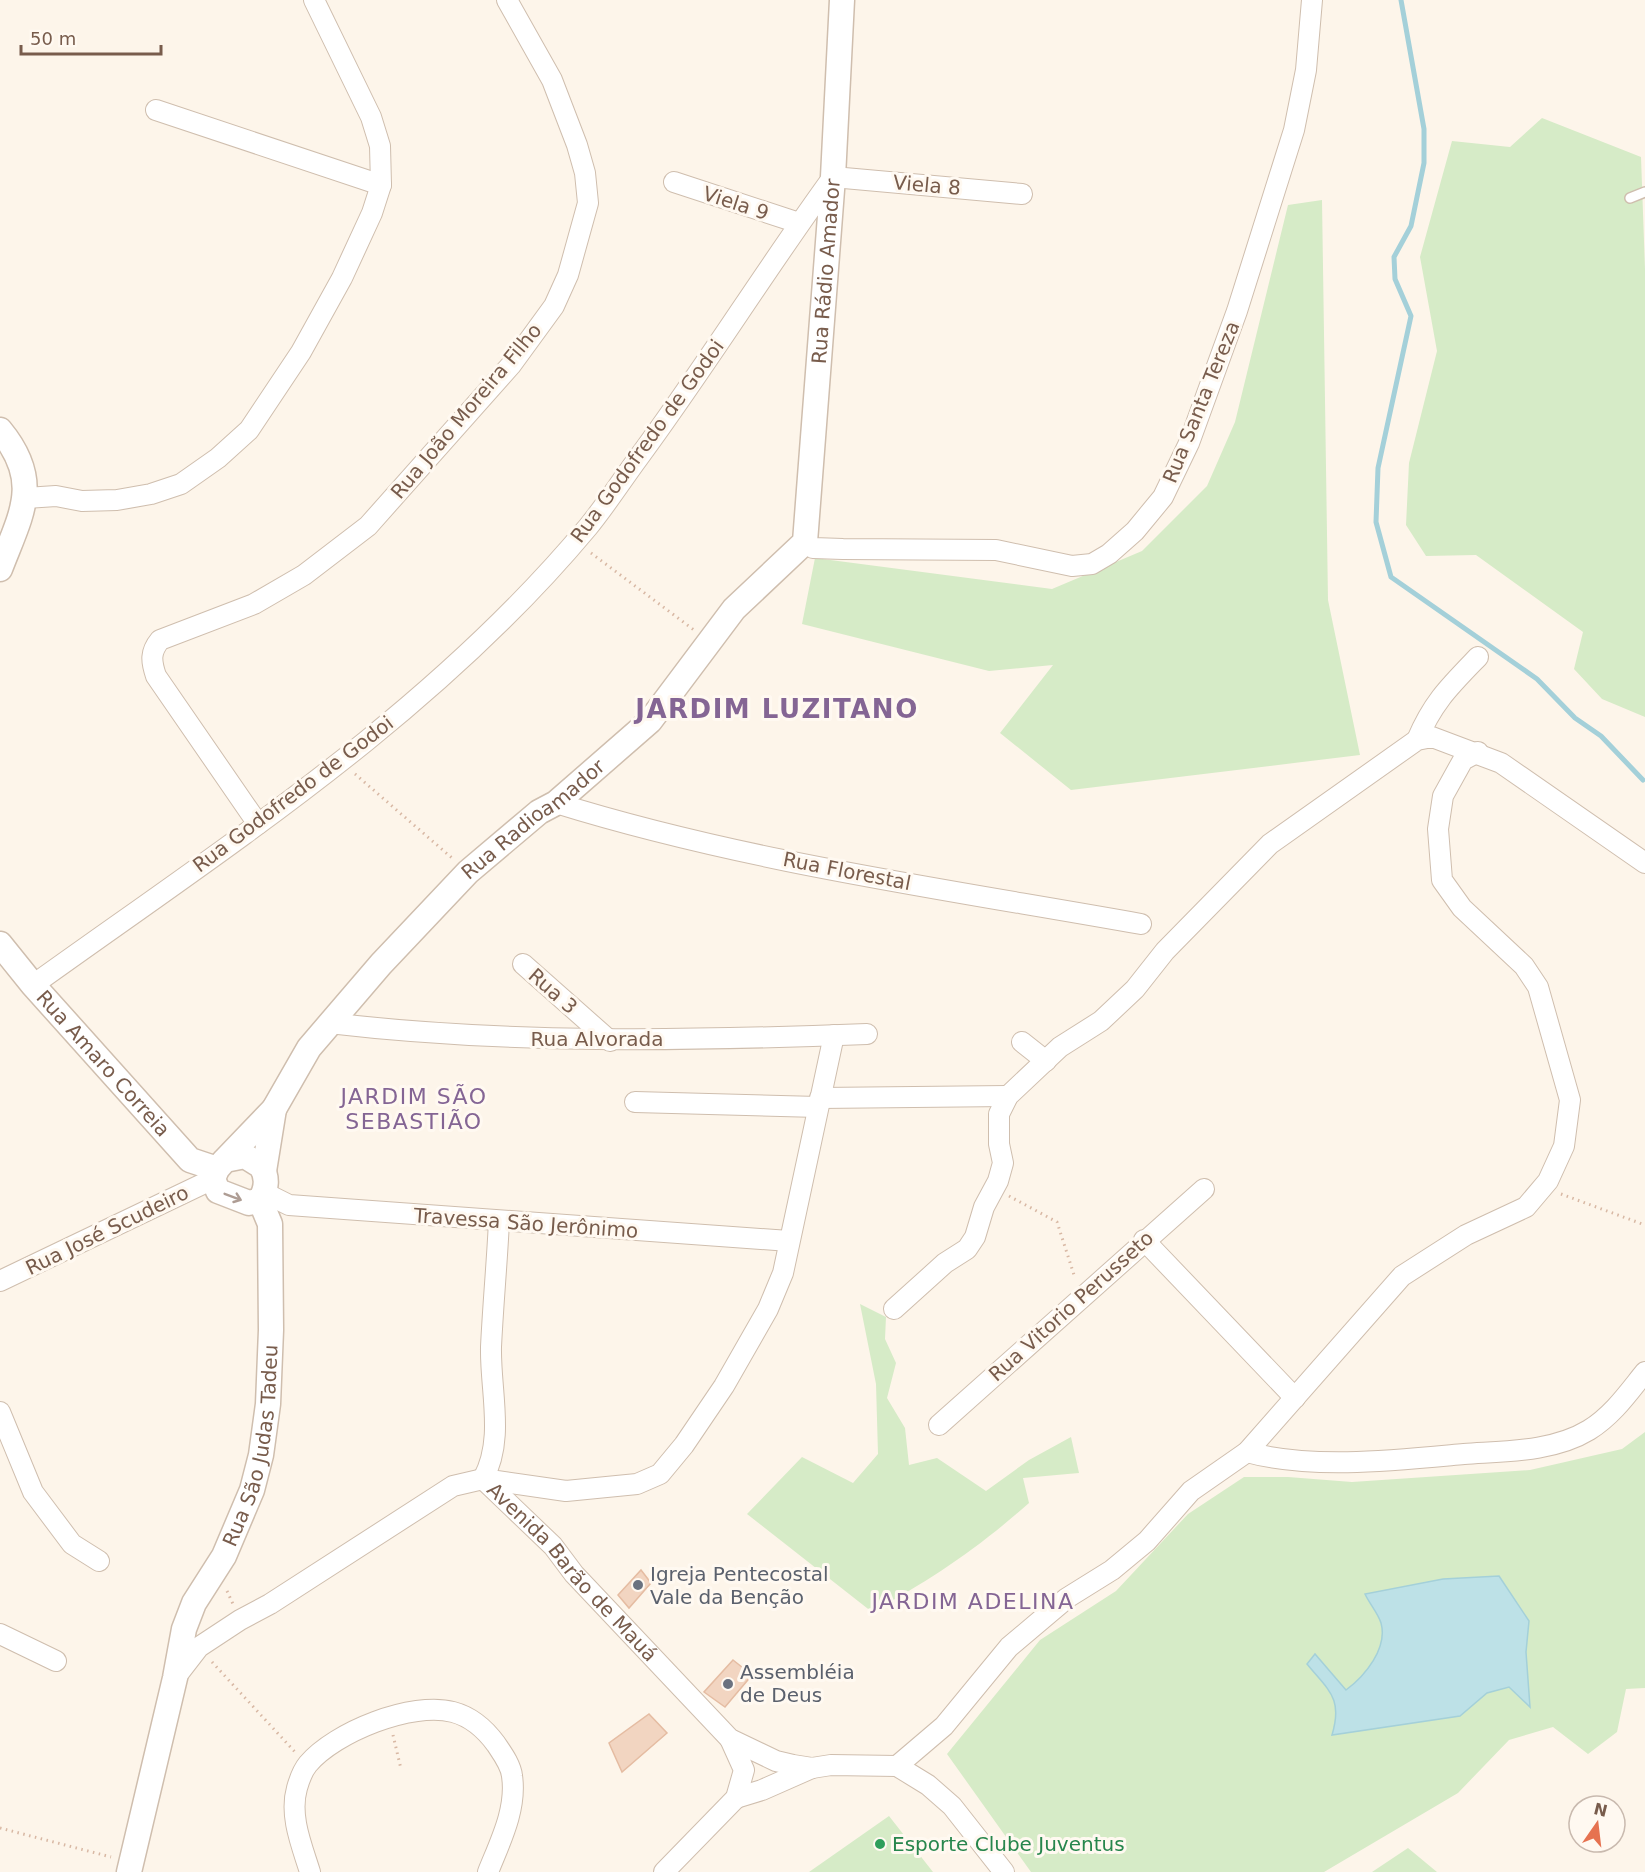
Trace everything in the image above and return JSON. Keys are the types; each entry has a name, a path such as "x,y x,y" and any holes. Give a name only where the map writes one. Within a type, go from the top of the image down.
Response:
{"street":[{"path":"26,498 56,496 82,501 117,500 151,494 181,484 218,458 249,430 301,352 342,278 372,213 381,185 380,146 371,117 314,0"},
{"name":"Rua João Moreira Filho","path":"258,824 156,676 151,662 153,649 160,640 254,604 304,575 368,526 511,365 554,306 568,275 588,203 585,173 577,145 552,80 507,0"},
{"name":"Rua Rádio Amador","path":"805,543 828,244 842,0"},
{"name":"Rua Santa Tereza","path":"805,543 813,548 996,550 1072,566 1092,564 1109,554 1135,531 1163,497 1189,442 1238,311 1294,130 1306,70 1312,0"},
{"path":"156,110 381,185"},
{"name":"Viela 8","path":"832,177 1022,194"},
{"name":"Rua Godofredo de Godoi","path":"33,985 342,763 456,666 512,610 575,541 653,439 832,177"},
{"name":"Viela 9","path":"674,182 799,224"},
{"path":"788,240 806,234 815,235 828,244"},
{"path":"0,430 9,441 23,469 26,498 0,569"},
{"name":"Rua Radioamador","path":"218,1169 274,1108 289,1078 329,1023 468,872 539,812 556,803 650,721 734,609 805,543"},
{"path":"1418,740 1427,717 1444,690 1478,657"},
{"path":"894,1309 945,1263 967,1249 1003,1163 999,1144 999,1114 1008,1096 1060,1047 1101,1021 1135,989 1165,951 1270,844 1418,740 1432,737 1478,752 1515,771 1645,863"},
{"path":"1004,1872 951,1806 928,1785 897,1766 944,1726 1009,1647 1067,1598 1112,1570 1147,1541 1191,1491 1247,1452 1402,1276 1457,1240 1526,1207 1548,1180 1564,1146 1570,1100 1538,987 1524,966 1462,908 1442,880 1438,829 1443,796 1463,760 1478,752"},
{"name":"Rua Florestal","path":"556,803 666,834 872,877 1141,924"},
{"name":"Rua Amaro Correia","path":"0,944 33,985 190,1160 218,1169"},
{"name":"Rua 3","path":"523,964 610,1041"},
{"name":"Rua Alvorada","path":"329,1023 475,1037 610,1041 867,1034"},
{"path":"499,1221 491,1349 495,1443 491,1465 483,1479 566,1491 637,1484 660,1474 684,1445 724,1386 768,1309 783,1274 812,1147 834,1035"},
{"path":"1022,1042 1046,1061"},
{"path":"635,1102 819,1103 1008,1096"},
{"name":"Rua Radioamador","path":"263,1188 274,1108"},
{"path":"245,1156 254,1160 263,1188 249,1203 230,1198 218,1191 218,1169 245,1156"},
{"name":"Rua José Scudeiro","path":"0,1281 218,1169"},
{"name":"Travessa São Jerônimo","path":"263,1188 289,1205 789,1241"},
{"name":"Rua São Judas Tadeu","path":"175,1678 184,1629 194,1603 224,1556 252,1490 261,1455 268,1404 271,1330 270,1224 263,1188"},
{"name":"Rua Vitorio Perusseto","path":"939,1425 1144,1240 1204,1189"},
{"path":"1144,1240 1295,1398"},
{"path":"1247,1452 1267,1458 1370,1462 1542,1448 1588,1431 1618,1407 1645,1372"},
{"path":"2,1422 33,1492 72,1544 99,1561"},
{"name":"Avenida Barão de Mauá","path":"130,1867 175,1678 199,1647 453,1486 483,1479 553,1546 574,1574 730,1739 776,1761 812,1768 831,1765 897,1766"},
{"path":"0,1634 56,1661"},
{"path":"310,1872 293,1809 297,1788 306,1765 321,1751 361,1726 433,1710 452,1712 471,1719 486,1731 502,1753 512,1775 512,1801 505,1829 488,1872"},
{"path":"664,1872 735,1798 744,1770 730,1739"},
{"path":"735,1798 762,1790 812,1768"}],"lane":[{"path":"1630,198 1645,192"}],"path":[{"path":"575,541 709,640"},
{"path":"342,763 468,872"},
{"path":"994,1188 1057,1222 1081,1297"},
{"path":"1542,1188 1645,1225"},
{"path":"216,1569 240,1620"},
{"path":"199,1647 306,1765"},
{"path":"389,1719 401,1769"},
{"path":"0,1828 130,1867"}],"green space":[{"path":"1542,118 1641,157 1645,269 1645,717 1602,699 1574,669 1583,632 1476,555 1426,556 1406,525 1409,463 1437,351 1420,257 1452,141 1510,147"},
{"path":"1322,200 1328,600 1360,755 1071,790 1000,733 1053,665 989,671 802,624 815,558 1052,589 1142,551 1207,486 1235,422 1288,205"},
{"path":"860,1304 886,1317 885,1339 896,1363 887,1398 905,1428 909,1465 937,1458 986,1491 1029,1460 1071,1437 1079,1473 1023,1478 1029,1503 954,1562 915,1588 872,1612 747,1514 802,1457 853,1483 878,1454 876,1384"},
{"path":"1645,1432 1645,1688 1626,1689 1617,1732 1588,1754 1553,1727 1509,1740 1458,1793 1324,1872 1031,1872 947,1754 1040,1640 1116,1591 1188,1514 1244,1477 1288,1477 1352,1482 1530,1470 1622,1449"},
{"name":"Esporte Clube Juventus","path":"889,1816 933,1872 809,1872"},
{"path":"1408,1848 1437,1872 1372,1872"}],"water":[{"path":"1499,1576 1529,1621 1526,1652 1530,1707 1509,1687 1487,1693 1460,1716 1332,1735 1336,1712 1335,1703 1307,1664 1315,1654 1346,1690 1367,1669 1378,1651 1382,1632 1380,1619 1365,1594 1443,1579"}],"building":[{"name":"Igreja Pentecostal Vale da Benção","path":"641,1570 651,1583 629,1608 618,1595"},
{"name":"Assembléia de Deus","path":"733,1660 752,1675 725,1707 704,1692"},
{"path":"649,1714 667,1733 622,1772 609,1743"}],"waterway":[{"path":"1401,0 1424,129 1424,163 1411,226 1394,257 1395,279 1411,316 1378,468 1376,522 1391,577 1537,679 1575,718 1601,736 1643,780"}],"place":[{"name":"Igreja Pentecostal Vale da Benção","path":"638,1585"},
{"name":"Assembléia de Deus","path":"728,1684"},
{"name":"Esporte Clube Juventus","path":"880,1844"}],"district":[{"name":"JARDIM LUZITANO","path":"777,709"},
{"name":"JARDIM SÃO SEBASTIÃO","path":"414,1108"},
{"name":"JARDIM ADELINA","path":"973,1601"}]}
